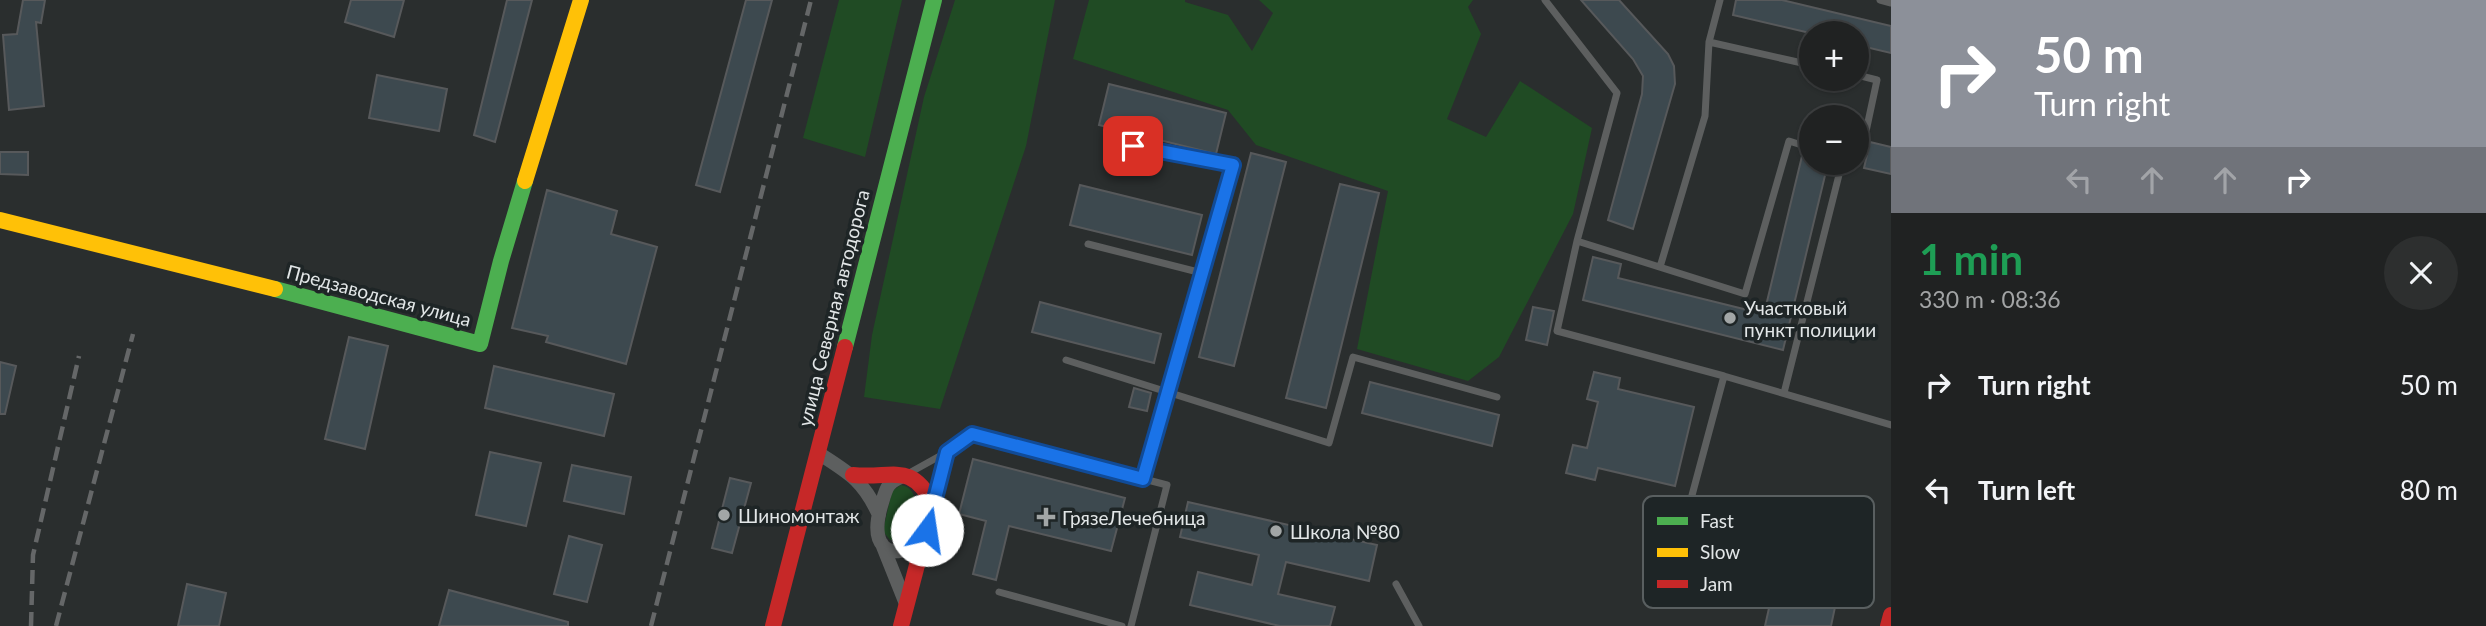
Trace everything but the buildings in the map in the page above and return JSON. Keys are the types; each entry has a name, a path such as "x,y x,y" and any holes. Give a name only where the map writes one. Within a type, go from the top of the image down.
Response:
{"street":[{"name":"Предзаводская улица","path":"0,220 337,304 480,345 501,261 581,0"},
{"name":"улица Северная автодорога","path":"773,626 934,0"},
{"path":"818,453 853,475 868,492 879,515"},
{"path":"853,475 878,477 907,474 922,483 933,504 901,626"},
{"path":"906,604 877,530 888,486 907,474"},
{"path":"882,544 898,553 922,543"},
{"path":"1888,626 1891,615"}],"lane":[{"path":"1545,0 1617,93 1577,240 1557,331 1891,425"},
{"path":"1660,267 1705,116 1709,42 1720,0"},
{"path":"1880,0 1891,3"},
{"path":"1709,42 1799,62"},
{"path":"1869,78 1877,80 1869,117"},
{"path":"1577,240 1745,293 1789,141 1799,144"},
{"path":"1133,146 1233,165 1143,479"},
{"path":"1784,393 1839,175"},
{"path":"1088,244 1202,273"},
{"path":"1066,360 1329,443 1353,357 1497,397"},
{"path":"1691,496 1724,376"},
{"path":"907,474 947,452 972,434 1167,485 1131,626"},
{"path":"933,504 947,452"},
{"path":"1396,584 1419,626"},
{"path":"999,592 1122,626"}],"green space":[{"path":"839,0 902,0 865,157 803,138"},
{"path":"955,0 1055,0 1026,146 940,409 864,397 872,335 924,97"},
{"path":"1089,0 1185,0 1228,15 1252,51 1273,13 1259,0 1473,0 1468,7 1481,34 1447,119 1486,137 1520,81 1592,128 1573,214 1499,357 1468,381 1357,349 1388,191 1256,145 1228,110 1073,59"},
{"path":"901,485 913,493 914,515 908,538 890,540 883,531 892,491"}],"railway":[{"path":"651,626 811,0"},
{"path":"56,626 133,334"},
{"path":"31,626 33,555 79,356"}],"traffic: fast":[{"path":"845,347 934,0"},
{"path":"275,289 480,344 525,181"}],"traffic: slow":[{"path":"525,181 581,0"},
{"path":"0,220 275,289"}],"traffic: jam":[{"path":"773,626 845,347"},
{"path":"853,475 909,477 917,482 933,504 901,626"},
{"path":"1888,626 1891,615"}],"place":[{"name":"Участковый пункт полиции","path":"1730,318"},
{"name":"Шиномонтаж","path":"724,515"},
{"name":"ГрязеЛечебница","path":"1046,517"},
{"name":"Школа №80","path":"1276,531"}],"route":[{"path":"927,530 947,452 972,434 1143,479 1233,165 1133,146"}]}
